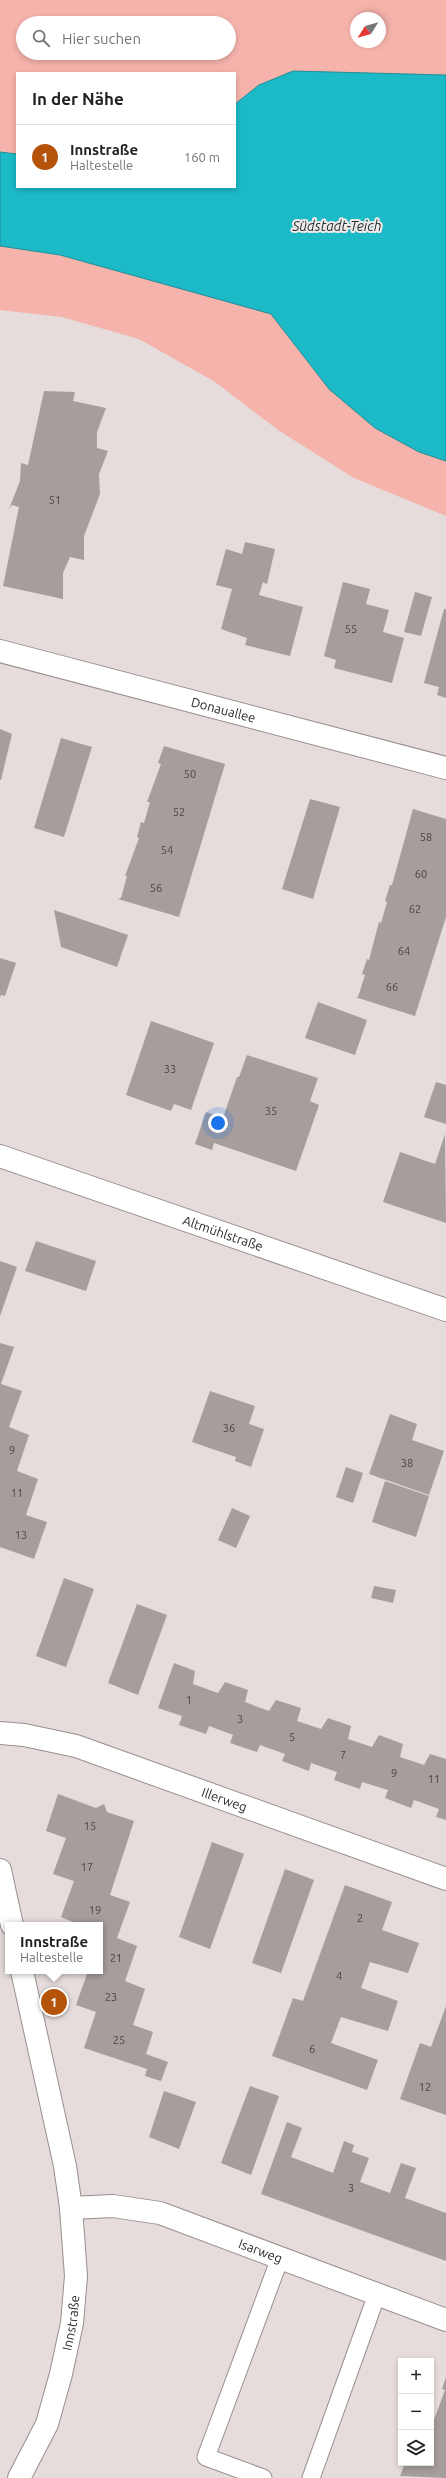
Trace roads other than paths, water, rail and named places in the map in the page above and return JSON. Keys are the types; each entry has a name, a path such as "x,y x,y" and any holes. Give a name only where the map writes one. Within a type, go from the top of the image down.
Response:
{"street":[{"name":"Donauallee","path":"0,651 446,768"},
{"name":"Altmühlstraße","path":"0,1156 446,1310"},
{"name":"Illerweg","path":"0,1733 24,1735 76,1746 446,1879"},
{"path":"0,1870 11,1922"},
{"name":"Innstraße","path":"20,2478 47,2424 72,2323 76,2276 71,2208 65,2166 23,1974"},
{"name":"Isarweg","path":"71,2208 113,2206 160,2213 446,2320"}],"lane":[{"path":"263,2478 206,2457 280,2258"},
{"path":"311,2478 377,2294"}],"water":[{"name":"Südstadt-Teich","path":"293,71 446,75 446,461 419,452 375,428 329,389 271,314 60,255 0,246 0,152 16,154 16,188 236,188 236,103 259,85"}],"place":[{"name":"Innstraße","path":"54,2002"}]}
